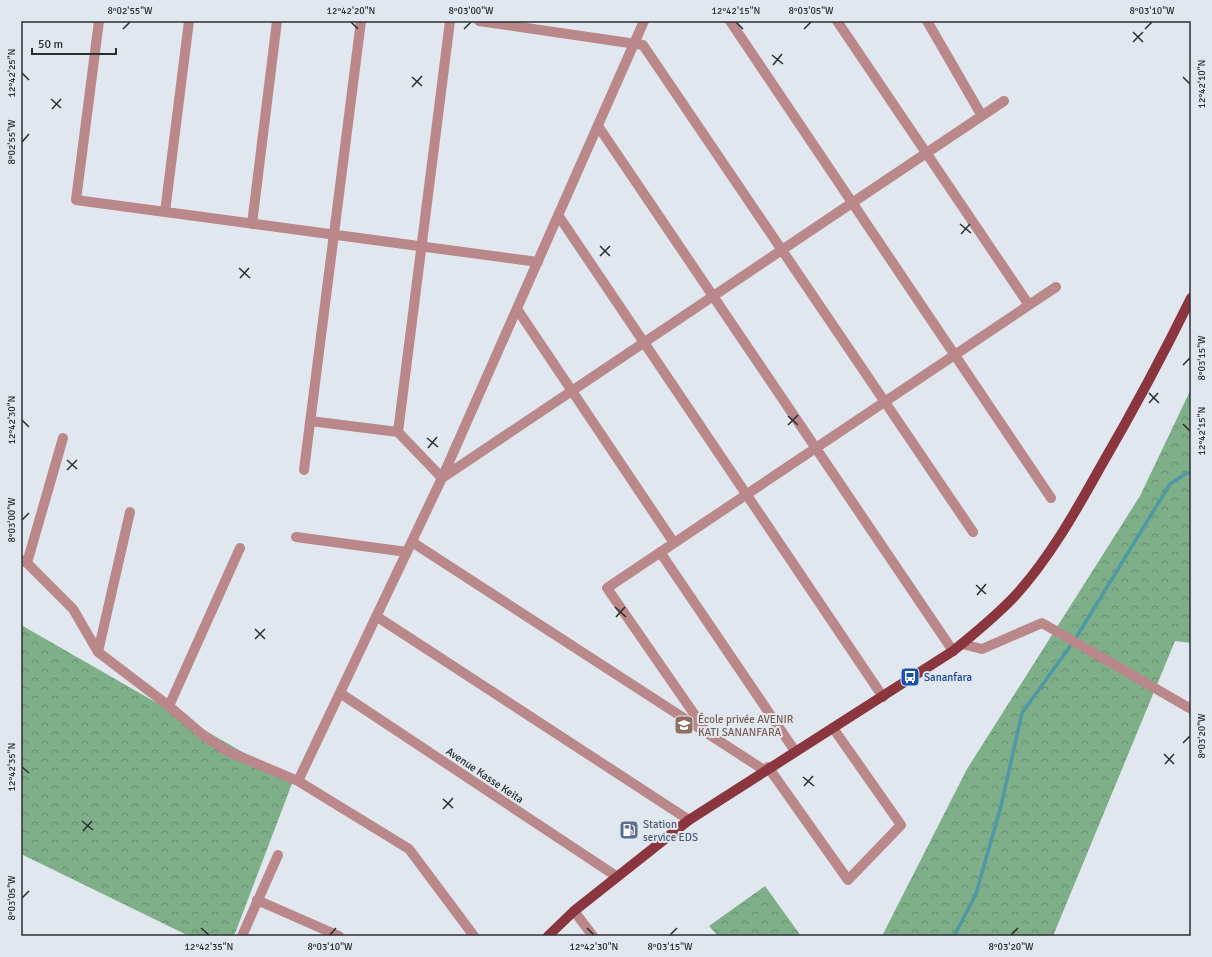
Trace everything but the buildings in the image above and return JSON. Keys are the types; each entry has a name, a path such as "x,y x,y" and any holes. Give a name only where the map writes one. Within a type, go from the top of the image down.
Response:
{"main road":[{"path":"548,936 574,911 616,876 689,820 766,769 883,697 953,651 986,624 1014,596 1038,567 1073,516 1154,373 1191,298"}],"street":[{"path":"99,21 76,200 538,262"},
{"path":"165,212 189,21"},
{"path":"252,224 277,21"},
{"path":"304,470 361,21"},
{"path":"398,432 450,21"},
{"path":"479,21 635,42 643,45 973,532"},
{"path":"298,781 442,478 644,21"},
{"path":"730,21 1051,498"},
{"path":"836,21 1028,305"},
{"path":"927,21 982,116"},
{"path":"442,478 1004,101"},
{"path":"598,126 953,651"},
{"path":"558,215 883,697"},
{"path":"708,734 607,588 1056,287"},
{"path":"517,309 674,543"},
{"path":"310,421 398,432 442,478"},
{"path":"63,438 24,561 72,609 98,652 169,706 203,735 227,751 298,781 409,849 474,936"},
{"path":"98,652 130,512"},
{"path":"296,537 407,552"},
{"path":"412,542 708,734 766,769 848,880 901,825 833,728"},
{"path":"169,706 240,548"},
{"path":"660,552 795,751"},
{"path":"376,616 689,820"},
{"path":"962,644 982,649 1042,623 1191,709"},
{"name":"Avenue Kasse Keita","path":"340,693 616,876"},
{"path":"242,936 278,854"},
{"path":"257,900 339,936"},
{"path":"574,911 593,936"}],"green space":[{"path":"1191,389 1191,643 1175,641 1053,936 882,936 967,769 1140,496"},
{"path":"21,625 293,781 234,936 189,936 21,854"},
{"path":"765,886 801,936 718,936 709,926"}],"waterway":[{"path":"954,936 976,894 1001,806 1022,713 1074,641 1170,484 1187,473 1191,473"}],"place":[{"name":"Sananfara","path":"910,677"},
{"name":"École privée AVENIR KATI SANANFARA","path":"684,725"},
{"name":"Station service EDS","path":"629,830"}]}
